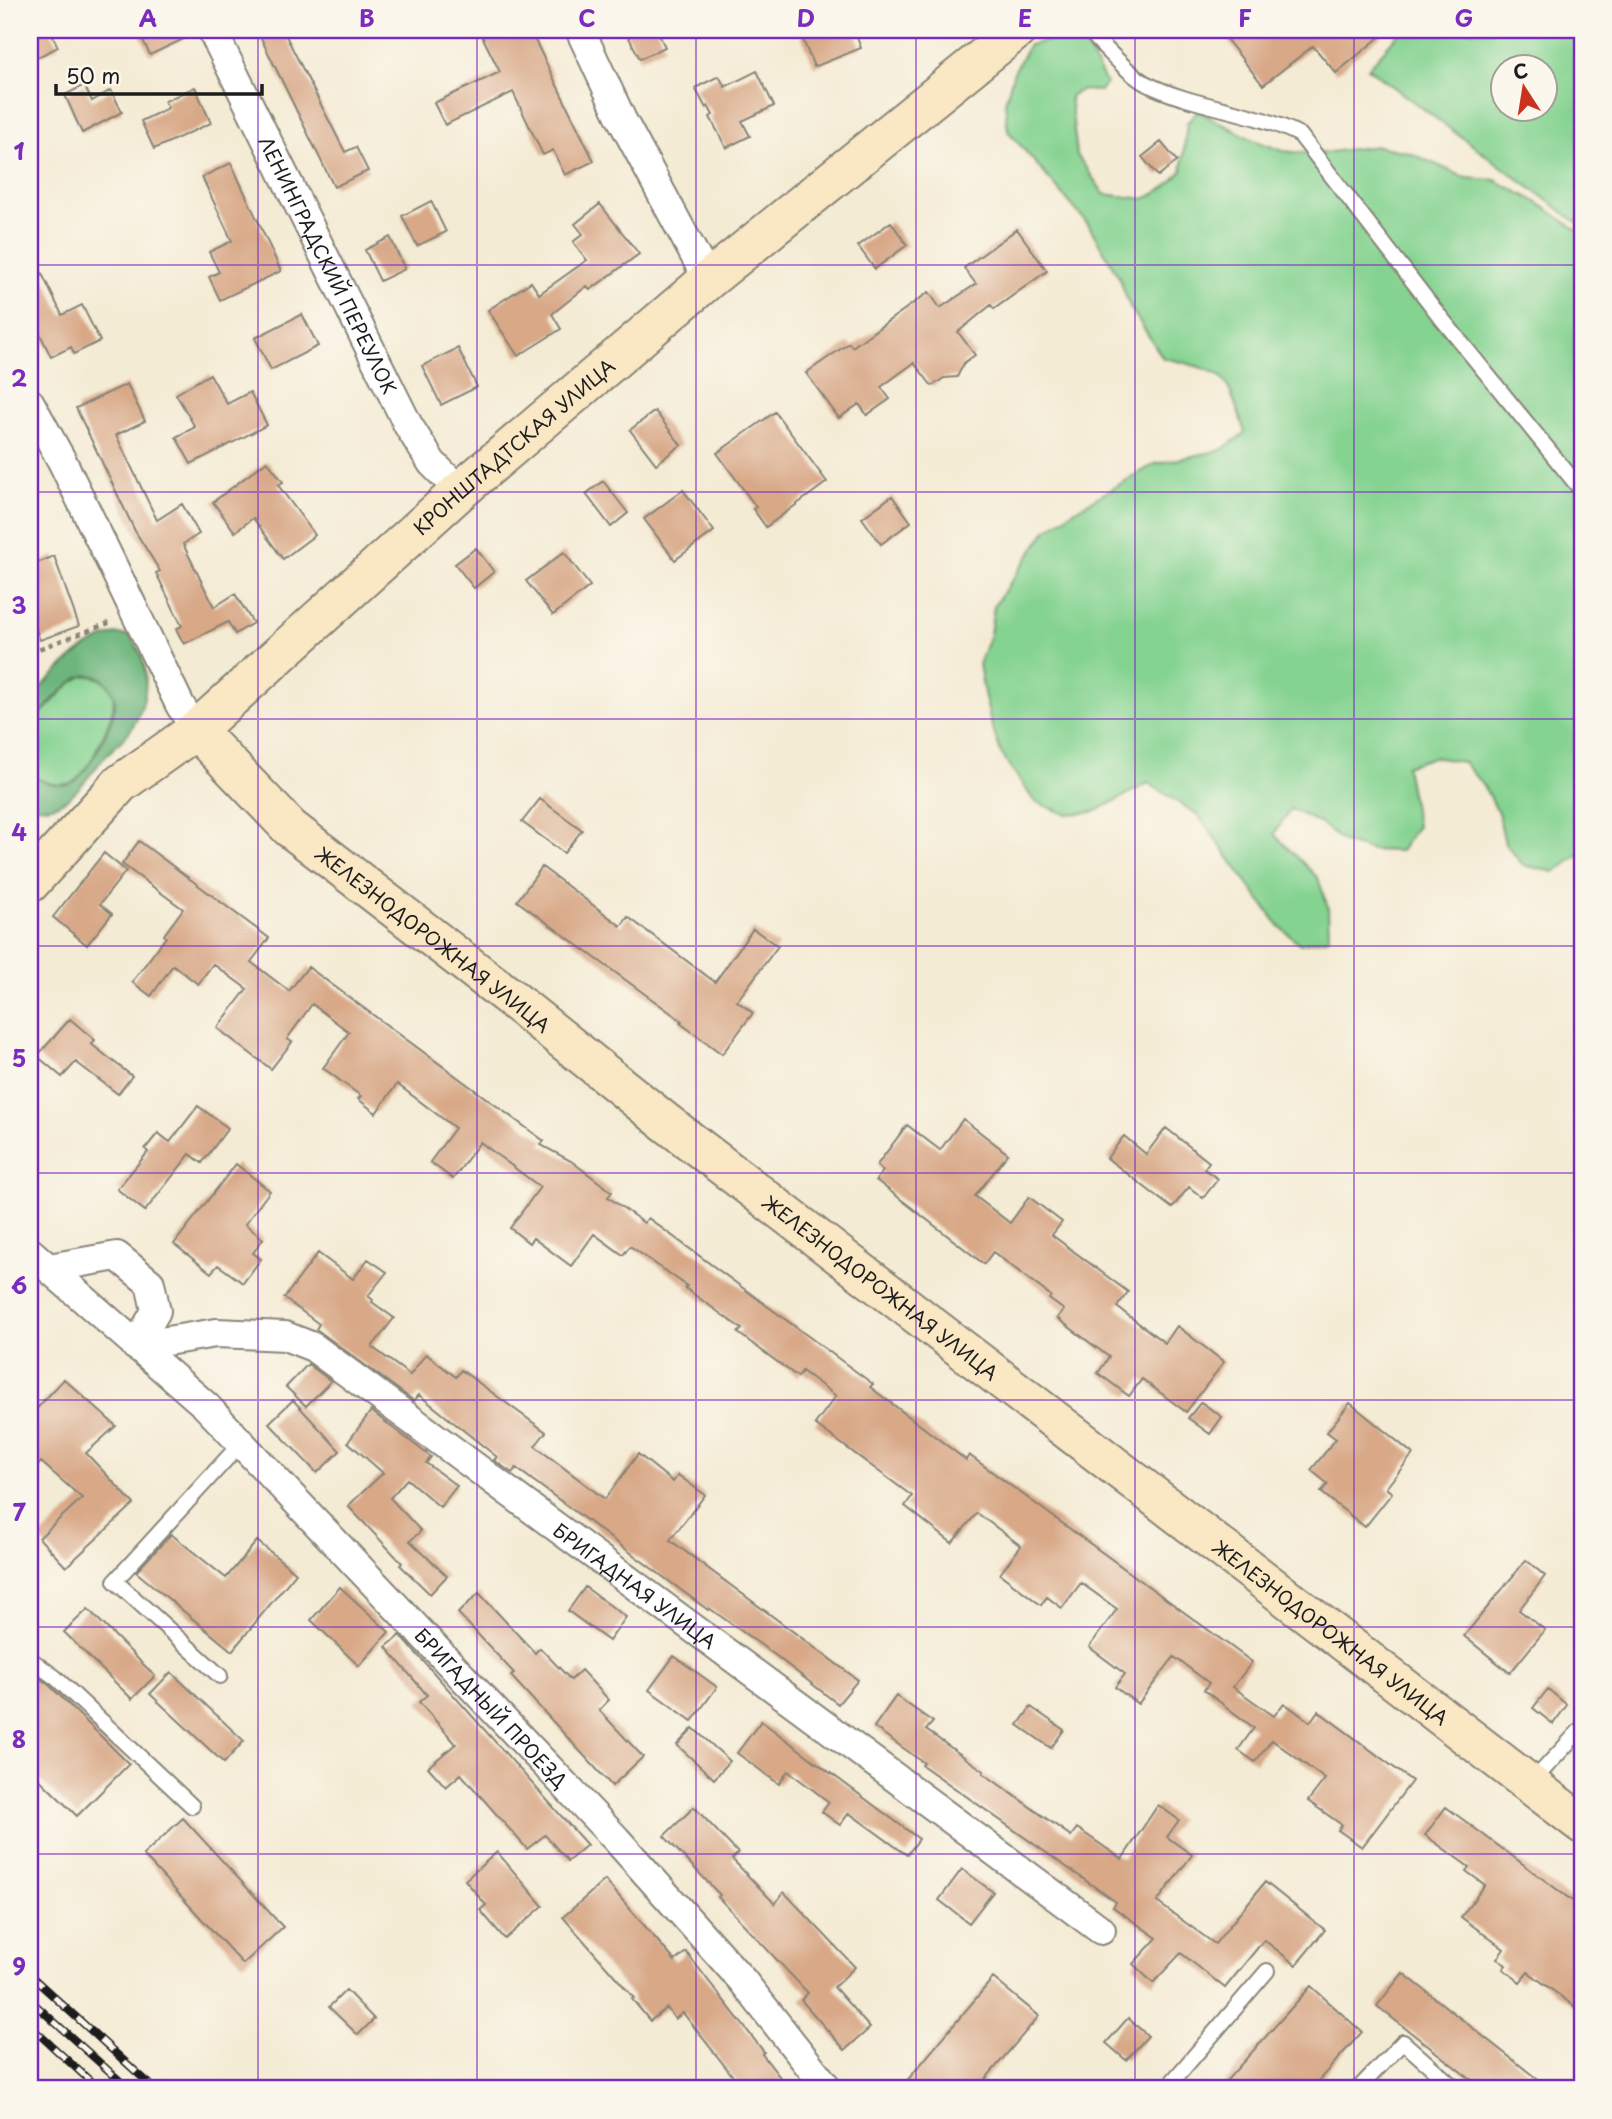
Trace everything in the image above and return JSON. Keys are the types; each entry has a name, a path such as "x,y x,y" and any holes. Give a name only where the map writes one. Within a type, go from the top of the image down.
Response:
{"street":[{"name":"ЛЕНИНГРАДСКИЙ ПЕРЕУЛОК","path":"212,30 408,425 432,463 460,491"},
{"path":"580,30 621,118 708,280"},
{"name":"КРОНШТАДТСКАЯ УЛИЦА","path":"30,883 120,784 196,730 460,491 708,280 1017,30"},
{"path":"30,403 62,461 180,705 196,730"},
{"name":"ЖЕЛЕЗНОДОРОЖНАЯ УЛИЦА","path":"196,730 290,828 507,995 664,1121 1582,1824"},
{"path":"117,1256 150,1283 156,1311 136,1346 39,1260 117,1256"},
{"name":"БРИГАДНАЯ УЛИЦА","path":"136,1346 216,1333 285,1336 313,1347 1101,1930"},
{"name":"БРИГАДНЫЙ ПРОЕЗД","path":"136,1346 206,1406 616,1839 742,1980 828,2089"}],"lane":[{"path":"1088,30 1144,83 1178,97 1271,122 1300,135 1438,314 1582,491"},
{"path":"219,1676 115,1581 241,1443"},
{"path":"30,1659 56,1678 192,1806"},
{"path":"1531,1784 1582,1728"},
{"path":"1166,2089 1267,1971"},
{"path":"1358,2089 1402,2042 1456,2089"}],"path":[{"path":"30,652 136,613"}],"green space":[{"path":"1402,30 1582,31 1582,226 1368,68"},
{"path":"1060,38 1088,49 1106,83 1100,91 1081,90 1070,96 1077,155 1104,194 1145,199 1166,187 1182,171 1187,123 1198,111 1253,140 1283,151 1314,154 1377,146 1408,152 1466,178 1495,180 1535,201 1582,233 1582,853 1554,872 1523,865 1505,843 1498,812 1483,785 1463,762 1433,757 1406,766 1417,826 1400,851 1370,850 1343,842 1320,823 1291,809 1274,834 1318,878 1328,908 1329,938 1300,944 1278,925 1198,815 1148,783 1095,812 1065,814 1034,801 1001,753 991,723 979,664 990,634 994,606 1047,530 1075,510 1155,464 1221,450 1245,433 1232,395 1221,377 1202,368 1163,358 1130,307 1119,277 1088,224 1008,131 1005,102 1014,72 1029,45"},
{"path":"116,634 130,636 137,647 145,671 144,697 136,721 126,736 71,796 52,806 30,804 30,776 61,785 71,783 85,770 106,733 115,701 110,688 101,678 83,676 60,692 30,725 30,691 35,692 81,650"},
{"path":"83,675 98,678 107,684 114,701 109,722 88,766 77,780 66,785 50,784 30,776 30,725 69,685"}],"building":[{"path":"30,30 50,30 58,47 30,61"},
{"path":"138,30 195,30 196,33 150,55"},
{"path":"257,30 283,30 345,152 356,147 368,171 334,187"},
{"path":"479,30 530,30 594,161 565,175 553,150 543,155 513,92 445,125 434,103 500,72"},
{"path":"625,30 657,30 665,47 640,59"},
{"path":"799,30 854,30 861,48 814,67"},
{"path":"1219,30 1388,30 1336,73 1313,46 1263,85"},
{"path":"757,71 774,106 742,121 750,136 726,148 710,117 713,115 695,88 719,76 725,87"},
{"path":"84,85 92,101 111,90 122,112 82,133 65,95"},
{"path":"195,87 211,123 154,149 141,121 168,108 165,101"},
{"path":"1161,142 1177,161 1158,176 1142,157"},
{"path":"231,163 281,271 220,300 209,277 219,272 209,252 232,241 202,177"},
{"path":"431,201 446,232 417,246 402,216"},
{"path":"600,204 639,254 590,290 587,286 552,314 561,329 518,356 488,310 531,282 539,294 587,260 573,242 583,234 575,224"},
{"path":"891,222 907,245 875,269 858,246"},
{"path":"1017,229 1047,271 994,309 991,305 958,332 975,355 964,363 957,377 944,378 932,386 914,363 881,387 890,399 867,415 859,404 839,418 806,373 849,343 852,347 929,292 940,308 976,284 964,268"},
{"path":"390,237 405,269 380,281 365,250"},
{"path":"30,249 62,315 82,305 100,341 74,354 71,347 51,357 30,313"},
{"path":"302,314 318,346 271,370 255,338"},
{"path":"458,348 477,387 441,405 422,366"},
{"path":"210,374 227,404 250,392 267,425 191,464 176,437 195,427 176,394"},
{"path":"127,384 145,421 116,435 157,520 182,504 199,534 183,544 214,607 235,594 253,623 235,634 228,622 184,644 176,629 182,626 156,573 160,571 135,531 76,408"},
{"path":"655,411 681,445 656,464 630,430"},
{"path":"775,412 827,482 766,527 753,509 756,507 717,453"},
{"path":"267,461 283,482 278,485 315,535 283,559 253,518 235,532 213,502"},
{"path":"603,481 628,513 611,527 586,494"},
{"path":"683,490 714,531 675,560 644,519"},
{"path":"892,496 911,522 881,544 862,518"},
{"path":"476,548 494,572 474,588 455,564"},
{"path":"564,552 590,586 553,615 526,581"},
{"path":"54,556 79,626 40,640 30,613 30,566"},
{"path":"540,799 582,830 564,853 522,822"},
{"path":"139,841 269,938 251,962 289,991 308,967 544,1141 541,1145 571,1161 612,1192 608,1197 644,1223 648,1218 873,1384 870,1387 966,1460 969,1455 1252,1662 1233,1687 1274,1716 1284,1703 1310,1722 1318,1711 1412,1781 1362,1847 1338,1830 1342,1825 1308,1801 1325,1779 1272,1740 1255,1762 1238,1750 1254,1728 1204,1690 1209,1683 1174,1657 1138,1704 1115,1687 1125,1674 1089,1647 1117,1609 1081,1583 1062,1608 1047,1597 1041,1605 1000,1574 1021,1546 977,1513 952,1543 905,1506 912,1496 815,1424 836,1396 802,1371 798,1377 738,1333 742,1329 685,1288 687,1286 630,1246 623,1255 594,1234 571,1266 533,1238 529,1243 510,1228 540,1187 480,1142 453,1179 430,1162 455,1128 397,1084 376,1113 358,1099 361,1096 323,1068 349,1032 312,1004 287,1039 292,1042 271,1069 217,1028 247,989 213,964 198,984 173,965 151,996 132,982 183,909 122,864"},
{"path":"104,853 126,871 100,904 112,914 87,945 53,917"},
{"path":"542,867 621,926 628,917 715,982 753,929 778,946 737,1001 753,1013 722,1054 680,1023 682,1021 517,901"},
{"path":"70,1019 95,1040 91,1044 132,1076 118,1094 76,1062 62,1077 37,1056"},
{"path":"198,1106 228,1128 202,1163 190,1154 145,1211 117,1189 148,1152 145,1149 158,1133 170,1142"},
{"path":"963,1119 1008,1154 975,1196 1010,1223 1029,1197 1062,1222 1052,1235 1128,1292 1117,1307 1165,1343 1177,1326 1224,1362 1186,1412 1142,1379 1129,1396 1098,1373 1109,1357 1057,1318 1064,1310 1049,1299 1051,1296 993,1252 984,1264 876,1180 883,1171 877,1165 907,1125 940,1150"},
{"path":"1166,1128 1209,1162 1204,1169 1218,1179 1203,1198 1189,1187 1172,1208 1107,1158 1124,1136 1146,1154"},
{"path":"236,1164 270,1191 245,1224 263,1239 253,1253 261,1259 243,1283 218,1265 211,1273 174,1244"},
{"path":"318,1253 353,1279 368,1259 387,1272 368,1296 394,1318 372,1347 410,1375 426,1354 456,1377 461,1370 546,1432 535,1446 605,1499 638,1454 673,1482 678,1475 705,1495 670,1540 858,1680 838,1704 775,1655 709,1608 708,1610 516,1468 512,1473 494,1460 497,1457 419,1395 414,1401 316,1329 319,1324 284,1298"},
{"path":"308,1364 331,1381 306,1406 286,1387"},
{"path":"64,1379 116,1426 86,1453 134,1504 66,1567 39,1538 82,1498 41,1462 30,1474 30,1416"},
{"path":"293,1400 340,1451 317,1473 269,1423"},
{"path":"1201,1402 1222,1417 1210,1434 1188,1418"},
{"path":"1350,1403 1413,1454 1386,1488 1392,1493 1365,1527 1321,1492 1328,1484 1311,1470 1336,1439 1327,1432"},
{"path":"371,1411 431,1457 426,1463 457,1486 440,1507 407,1479 390,1498 421,1531 410,1541 447,1576 430,1594 400,1565 402,1563 348,1506 383,1473 348,1442"},
{"path":"171,1534 226,1578 257,1541 296,1573 232,1651 136,1572"},
{"path":"1526,1560 1545,1576 1519,1610 1545,1630 1510,1673 1464,1636"},
{"path":"340,1587 389,1632 359,1666 311,1620"},
{"path":"585,1587 626,1617 609,1641 568,1611"},
{"path":"479,1593 535,1653 540,1648 571,1680 581,1670 609,1700 599,1710 643,1757 612,1786 511,1676 514,1673 458,1613"},
{"path":"88,1609 155,1676 132,1699 64,1632"},
{"path":"400,1635 587,1845 568,1861 545,1835 527,1849 461,1774 446,1787 428,1767 456,1744 419,1702 427,1695 386,1647"},
{"path":"674,1656 717,1687 692,1721 649,1690"},
{"path":"30,1671 49,1685 129,1764 77,1816 30,1770"},
{"path":"171,1672 244,1741 224,1763 150,1694"},
{"path":"1548,1689 1567,1705 1553,1724 1533,1708"},
{"path":"896,1696 933,1722 926,1730 984,1771 983,1773 1071,1836 1077,1828 1122,1859 1158,1805 1179,1820 1167,1837 1192,1855 1157,1902 1215,1944 1265,1882 1325,1930 1296,1965 1264,1940 1225,1988 1181,1953 1153,1983 1133,1964 1157,1938 1113,1907 1116,1902 922,1765 924,1763 874,1727"},
{"path":"1031,1707 1064,1730 1051,1748 1018,1725"},
{"path":"761,1721 919,1839 907,1855 849,1813 840,1825 822,1812 829,1802 788,1771 779,1784 737,1753"},
{"path":"693,1728 730,1761 714,1779 677,1745"},
{"path":"694,1807 738,1853 732,1859 775,1904 784,1892 855,1967 834,1987 870,2028 845,2050 801,2000 808,1993 664,1836"},
{"path":"1446,1807 1582,1908 1582,2012 1528,1972 1520,1982 1503,1969 1506,1965 1497,1959 1504,1949 1461,1917 1485,1885 1466,1871 1469,1867 1425,1835"},
{"path":"183,1818 283,1927 243,1964 143,1855"},
{"path":"497,1852 543,1906 505,1939 480,1910 486,1905 465,1880"},
{"path":"962,1869 993,1892 969,1923 939,1900"},
{"path":"605,1880 675,1961 686,1952 764,2052 762,2054 789,2089 743,2089 683,2013 675,2019 667,2008 650,2021 632,1999 634,1998 563,1917"},
{"path":"1403,1973 1550,2089 1483,2089 1377,2006"},
{"path":"993,1978 1039,2016 977,2089 900,2089"},
{"path":"1311,1986 1362,2032 1311,2089 1219,2089"},
{"path":"346,1990 374,2019 358,2035 329,2007"},
{"path":"1128,2018 1148,2036 1126,2060 1106,2043"}],"railway":[{"path":"30,1975 155,2089"},
{"path":"30,2000 129,2089"},
{"path":"30,2026 99,2089"}]}
